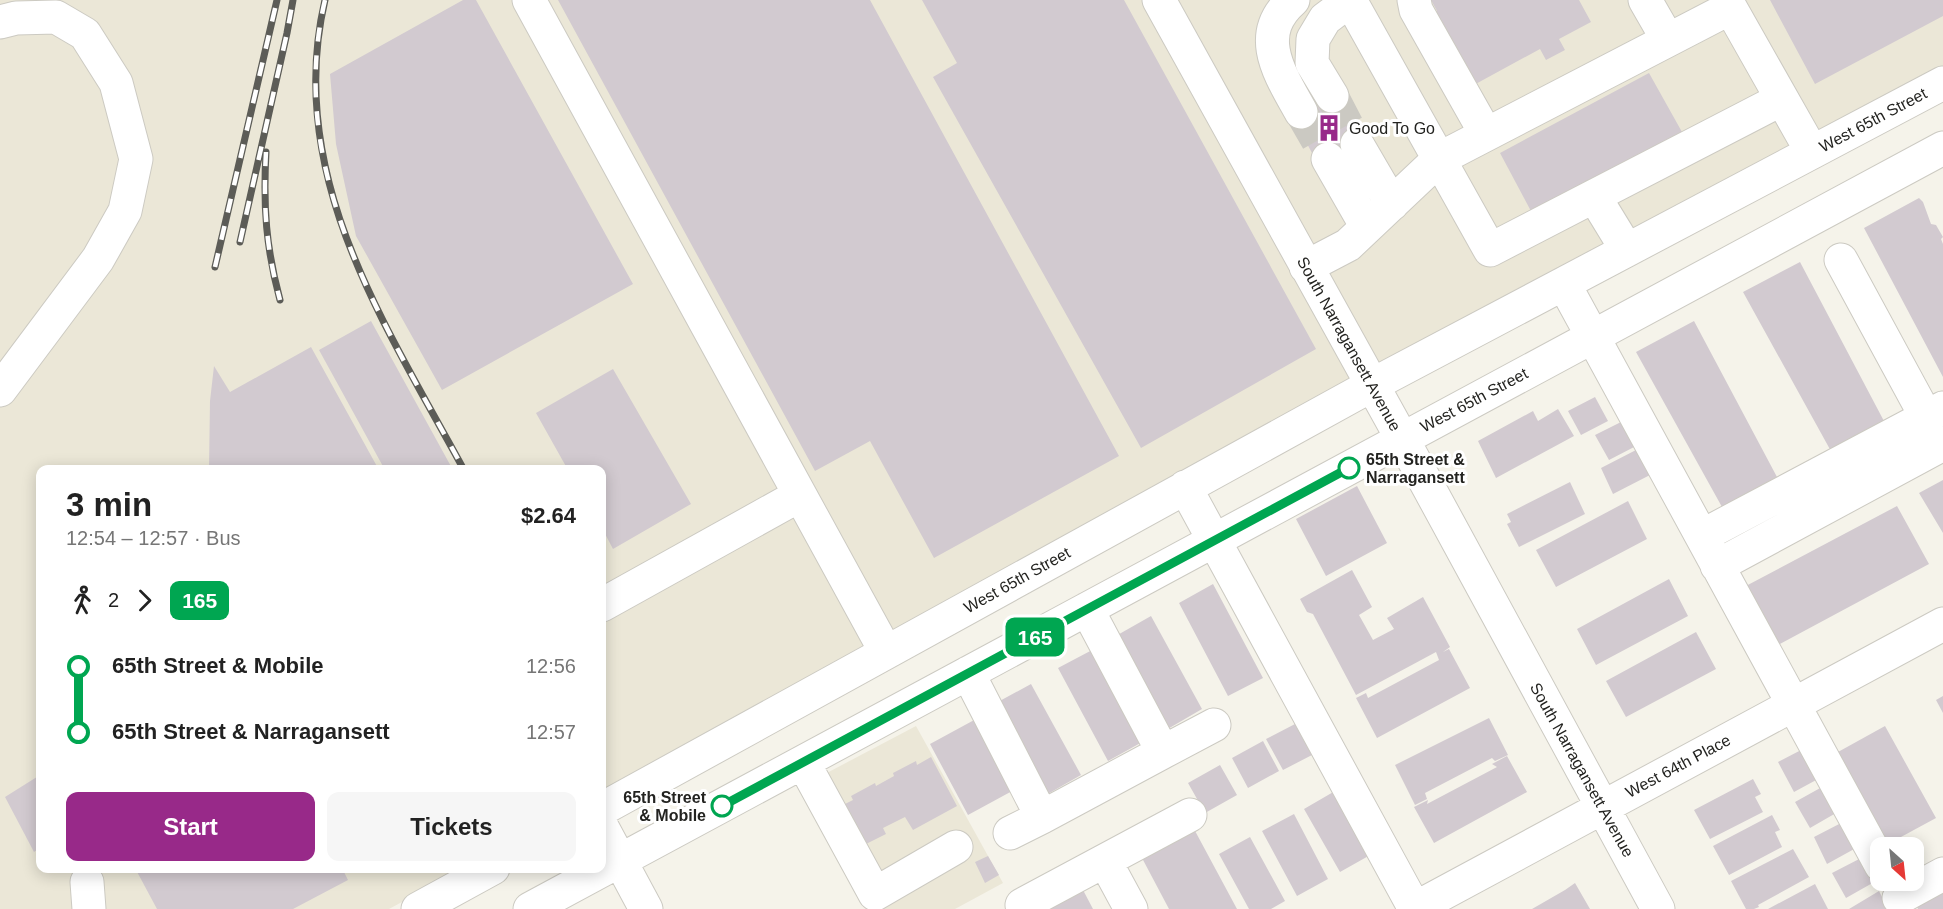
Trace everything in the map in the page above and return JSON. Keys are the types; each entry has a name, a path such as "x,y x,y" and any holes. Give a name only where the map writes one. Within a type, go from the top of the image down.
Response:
{"street":[{"path":"529,0 886,652"},
{"name":"South Narragansett Avenue","path":"1159,0 1658,909"},
{"path":"1293,0 1283,9 1273,28 1272,48 1280,75 1301,112"},
{"path":"1332,96 1312,63 1313,39 1325,19 1350,0 1490,250 1782,99"},
{"path":"1414,0 1416,10 1486,134"},
{"path":"1645,0 1668,40"},
{"path":"1306,267 1348,245 1438,159 1668,40 1728,4 1812,152"},
{"path":"0,22 16,18 56,17 85,34 116,83 136,159 125,211 98,259 0,390"},
{"name":"West 65th Street","path":"606,807 1372,385 1943,83"},
{"path":"1357,144 1392,204"},
{"name":"West 65th Street","path":"606,868 1943,148"},
{"path":"1328,159 1367,227"},
{"path":"1594,196 1627,250"},
{"path":"1841,260 1939,428"},
{"path":"1564,284 1870,845"},
{"path":"1701,536 1819,474 1939,428"},
{"path":"1717,566 1834,502 1939,428"},
{"path":"1819,474 1834,502"},
{"path":"1185,487 1414,909"},
{"path":"606,603 800,495"},
{"path":"1087,609 1163,752"},
{"name":"West 64th Place","path":"1414,909 1943,624"},
{"path":"968,673 1042,817"},
{"path":"1011,833 1214,724"},
{"path":"803,762 875,894 956,848"},
{"path":"1022,905 1190,816"},
{"path":"606,835 646,909"},
{"path":"1105,861 1131,909"},
{"path":"418,909 484,873"},
{"name":"West 65th Street","path":"530,909 598,873"},
{"path":"1898,896 1943,874"}],"shaded area":[{"path":"0,0 1943,0 1943,67 606,790 606,465 36,465 36,873 456,873 389,909 0,909"},
{"path":"916,726 1003,883 955,909 873,909 804,785"}],"building":[{"path":"463,0 476,0 633,284 442,390 356,236 336,144 330,74"},
{"path":"558,0 870,0 1119,456 934,558 870,441 815,471"},
{"path":"922,0 1124,0 1316,349 1141,448 933,77 957,63"},
{"name":"Good To Go","path":"1431,0 1579,0 1591,22 1559,39 1565,50 1546,60 1540,49 1472,86 1433,13 1437,11"},
{"path":"1770,0 1943,0 1943,16 1815,84"},
{"path":"1649,73 1682,132 1532,213 1500,153"},
{"name":"Good To Go","path":"1341,91 1366,139 1318,164 1292,116"},
{"path":"1919,198 1923,202 1931,224 1936,225 1943,237 1941,239 1943,244 1943,377 1864,228"},
{"path":"1800,262 1885,423 1832,453 1743,292"},
{"path":"371,321 450,465 382,465 319,350"},
{"path":"1694,321 1777,477 1722,507 1636,352"},
{"path":"311,347 376,465 209,465 210,401 214,366 230,392"},
{"path":"613,369 691,504 613,549 606,536 606,465 565,465 536,413"},
{"path":"1595,397 1608,421 1581,435 1568,411"},
{"path":"1558,409 1574,436 1496,478 1478,441 1533,411 1538,421"},
{"path":"1623,421 1636,446 1609,460 1595,435"},
{"path":"1636,450 1650,475 1613,494 1601,468"},
{"path":"1943,480 1943,533 1919,493"},
{"path":"1570,482 1585,514 1519,547 1507,524 1511,522 1507,514"},
{"path":"1357,486 1387,543 1326,576 1296,519"},
{"path":"1628,501 1647,539 1556,587 1536,550"},
{"path":"1897,506 1929,564 1778,645 1744,587"},
{"path":"1352,570 1372,607 1359,615 1373,640 1394,629 1387,618 1423,597 1450,647 1443,652 1449,649 1470,688 1377,738 1356,698 1366,693 1368,698 1439,660 1436,652 1356,695 1313,614 1307,612 1300,599"},
{"path":"1669,579 1688,616 1596,665 1577,629"},
{"path":"1213,584 1263,678 1228,696 1179,603"},
{"path":"1151,616 1202,709 1166,730 1114,637"},
{"path":"1696,632 1716,669 1626,717 1606,681"},
{"path":"1094,649 1144,741 1108,761 1058,668"},
{"path":"1031,684 1081,775 1046,795 996,703"},
{"path":"1943,696 1943,713 1936,700"},
{"path":"1489,718 1508,755 1495,761 1492,758 1425,793 1427,799 1415,805 1395,765"},
{"path":"976,719 1014,790 968,815 930,744"},
{"path":"1295,724 1312,755 1283,770 1266,739"},
{"path":"1885,726 1936,818 1901,837 1884,837 1838,752"},
{"path":"1263,741 1279,771 1248,788 1232,758"},
{"path":"1803,749 1818,779 1794,792 1778,762"},
{"path":"1507,756 1527,792 1434,843 1414,807 1428,800 1427,804 1497,767 1492,764"},
{"path":"931,757 957,806 913,830 905,817 883,828 886,834 864,845 843,805 853,800 851,796 875,783 876,786 894,776 893,773 916,761 917,765"},
{"path":"1220,765 1237,795 1205,813 1188,783"},
{"path":"36,778 36,851 34,852 5,797"},
{"path":"1753,779 1761,794 1755,797 1763,812 1710,839 1694,810"},
{"path":"1822,787 1836,813 1810,828 1795,802"},
{"path":"1335,791 1372,854 1340,872 1304,809"},
{"path":"1294,814 1328,879 1297,896 1262,831"},
{"path":"1772,815 1780,830 1775,832 1782,847 1729,875 1713,846"},
{"path":"1843,822 1856,848 1827,864 1814,837"},
{"path":"1194,829 1237,909 1169,909 1142,858"},
{"path":"1250,837 1285,901 1271,909 1249,909 1219,854"},
{"path":"1793,849 1809,877 1758,905 1759,907 1746,909 1731,881"},
{"path":"988,856 999,875 985,883 975,862"},
{"path":"1863,857 1870,870 1870,884 1846,898 1832,873"},
{"path":"138,873 344,873 348,880 293,909 157,909"},
{"path":"1575,883 1590,909 1532,909 1565,890"},
{"path":"1815,884 1828,909 1768,909"},
{"path":"1939,888 1943,894 1943,909 1918,909 1914,901"},
{"path":"1083,890 1093,909 1047,909"},
{"path":"1879,891 1888,909 1849,909"}],"tunnel":[{"path":"1332,96 1357,144"},
{"path":"1301,112 1328,159"}],"railway":[{"path":"215,267 277,0"},
{"path":"240,242 293,0"},
{"path":"325,0 316,64 318,127 330,187 349,246 374,303 461,465"},
{"path":"266,152 267,227 271,263 280,300"}],"bus line":[{"name":"165","path":"722,806 1349,468"}],"place":[{"name":"Good To Go","path":"1329,128"},
{"name":"65th Street & Narragansett","path":"1349,468"},
{"name":"65th Street & Mobile","path":"722,806"}]}
